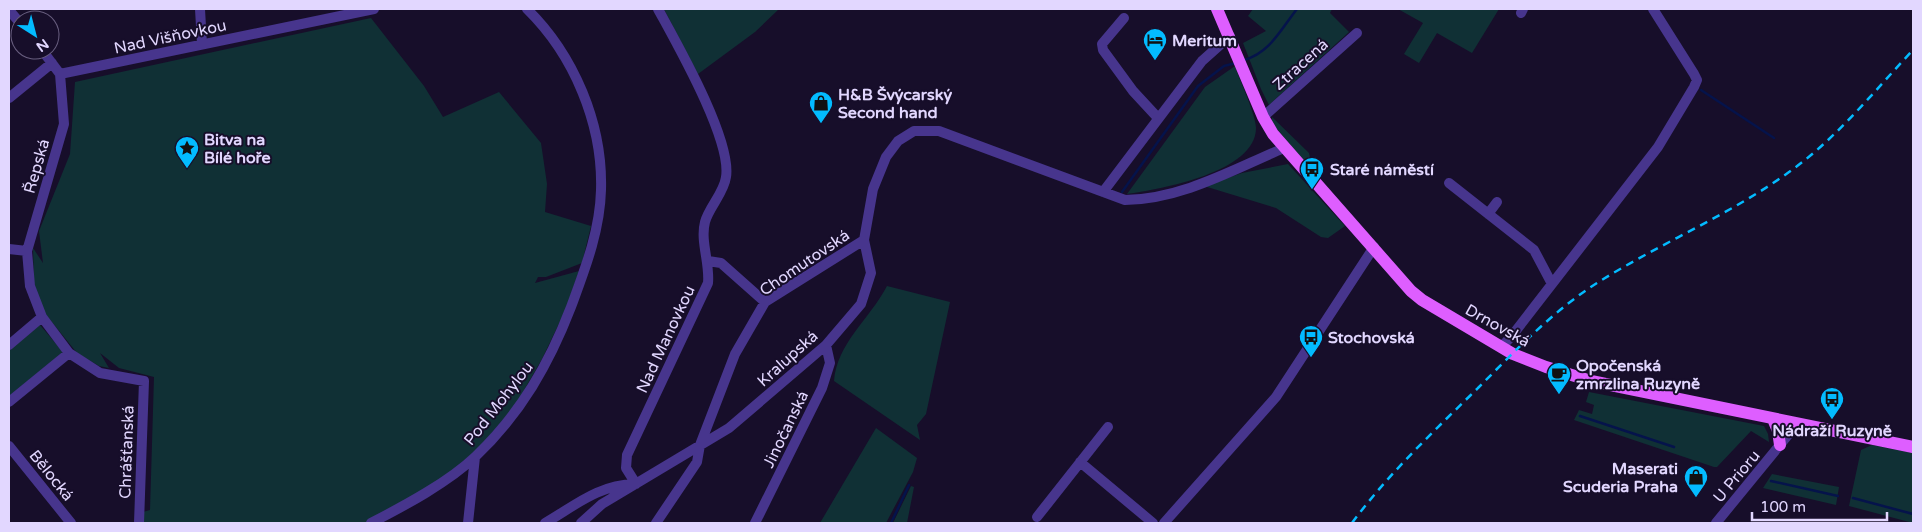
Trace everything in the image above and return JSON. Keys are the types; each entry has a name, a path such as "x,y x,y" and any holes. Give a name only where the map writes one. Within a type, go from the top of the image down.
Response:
{"main road":[{"name":"Drnovská","path":"1217,9 1263,117 1284,148 1417,296 1501,346 1546,367 1591,381 1913,447"},
{"path":"1773,419 1778,431 1780,445"}],"street":[{"path":"200,9 202,44"},
{"name":"Nad Višňovkou","path":"60,74 374,9"},
{"name":"Pod Mohylou","path":"371,523 417,499 475,457 499,430 540,376 554,350 590,253 601,190 599,152 590,112 574,74 559,47 541,23 527,9"},
{"name":"Nad Manovkou","path":"636,484 626,468 627,455 708,283 705,223 726,180 726,155 708,108 658,9"},
{"path":"1501,346 1552,284 1658,146 1685,104 1696,80 1675,41 1653,9"},
{"path":"1124,18 1102,44 1103,50 1132,91 1158,118"},
{"name":"Ztracená","path":"1263,117 1357,33"},
{"path":"1230,36 1202,61 1103,192 1125,200 1150,200 1178,194 1284,148"},
{"path":"50,60 60,74"},
{"path":"9,98 52,63"},
{"name":"Řepská","path":"60,74 64,124 27,251 30,286 42,317 69,353 100,373 144,381"},
{"name":"Kralupská","path":"582,523 602,504 729,428 826,345 861,304 872,273 864,240 873,189 886,157 898,140 914,131 939,131 1103,192"},
{"path":"1449,184 1534,250 1552,284"},
{"path":"1488,214 1497,202"},
{"name":"Chomutovská","path":"656,523 697,462 700,445 735,354 765,302 864,240"},
{"path":"1164,523 1276,397 1374,247"},
{"path":"9,249 27,251"},
{"path":"708,261 721,263 765,302"},
{"path":"9,345 42,317"},
{"name":"Jinočanská","path":"755,523 824,382 830,363 826,345"},
{"path":"9,402 69,353"},
{"name":"Chrášťanská","path":"139,523 144,381"},
{"name":"U Prioru","path":"1716,523 1797,424"},
{"path":"1037,517 1108,427"},
{"name":"Bělocká","path":"9,446 71,523"},
{"path":"468,523 475,457"},
{"path":"1080,462 1154,523"},
{"path":"545,523 601,489 616,484 636,484"}],"green space":[{"path":"664,9 779,9 755,32 698,74"},
{"path":"1253,9 1332,9 1330,13 1349,32 1269,105 1243,43 1266,31 1248,16"},
{"path":"1398,9 1499,9 1472,53 1437,33 1419,63 1404,54 1423,23"},
{"path":"371,18 424,86 443,117 499,92 541,143 547,184 545,212 591,226 582,263 546,277 538,277 535,283 579,271 565,311 542,359 516,404 480,447 443,478 366,523 143,523 143,512 150,510 154,377 119,368 100,353 109,368 99,366 77,353 43,311 34,283 33,248 43,263 39,231 70,154 75,82"},
{"path":"1235,66 1255,122 1256,128 1252,143 1241,156 1205,176 1162,188 1127,194 1205,87"},
{"path":"1272,117 1309,153 1310,158 1305,162 1272,123"},
{"path":"1288,164 1345,226 1328,238 1321,237 1276,208 1204,186 1242,173"},
{"path":"887,286 950,302 926,414 917,425 920,440 834,381 836,367 847,343"},
{"path":"40,325 63,352 9,396 9,351"},
{"path":"1589,392 1764,426 1769,442 1751,431 1717,467 1714,467 1574,420 1579,410 1592,414 1594,405 1586,402"},
{"path":"876,428 917,458 913,472 886,523 820,523"},
{"path":"1872,445 1913,453 1913,523 1849,506 1861,450"},
{"path":"1772,474 1839,487 1836,505 1763,488"},
{"path":"911,486 914,487 907,523 893,523"}],"waterway":[{"path":"1244,60 1253,57 1268,46 1297,9"},
{"path":"1122,192 1198,86 1224,66 1236,63"},
{"path":"1701,90 1774,138"},
{"path":"1580,416 1674,447"},
{"path":"1771,481 1838,496"},
{"path":"891,523 909,485"},
{"path":"1853,498 1913,514"}],"railway":[{"path":"1352,523 1412,453 1520,346 1565,306 1623,267 1729,210 1781,178 1820,148 1848,121 1913,50"}],"place":[{"name":"Meritum","path":"1155,61"},
{"name":"H&B Švýcarský Second hand","path":"821,124"},
{"name":"Bitva na Bílé hoře","path":"187,169"},
{"name":"Staré náměstí","path":"1312,190"},
{"name":"Stochovská","path":"1311,358"},
{"name":"Opočenská zmrzlina Ruzyně","path":"1559,395"},
{"name":"Nádraží Ruzyně","path":"1832,420"},
{"name":"Maserati Scuderia Praha","path":"1696,498"}]}
